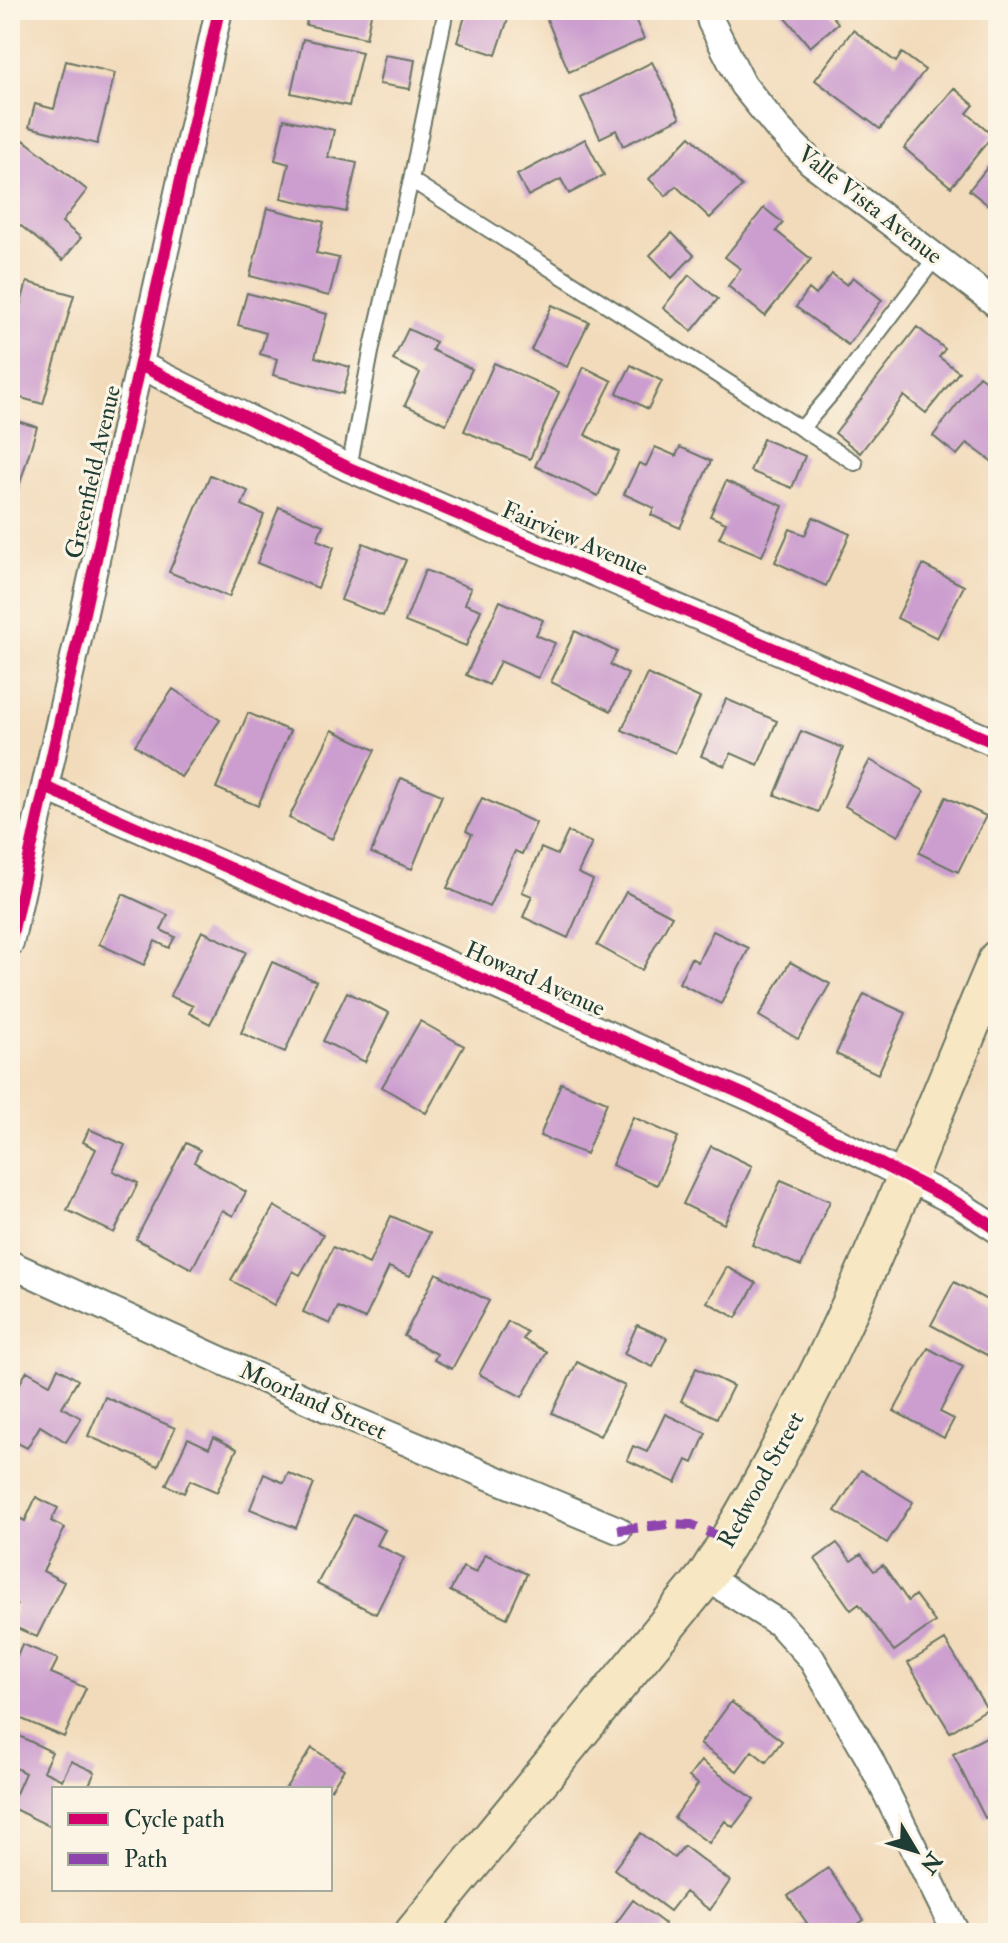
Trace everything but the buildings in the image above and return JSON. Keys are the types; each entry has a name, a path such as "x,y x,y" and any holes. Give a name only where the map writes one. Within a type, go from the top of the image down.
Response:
{"main road":[{"name":"Redwood Street","path":"414,1933 706,1577 789,1432 837,1335 998,959"}],"street":[{"name":"Greenfield Avenue","path":"10,943 219,10"},
{"name":"Valle Vista Avenue","path":"708,10 743,85 811,162 998,305"},
{"name":"Fairview Avenue","path":"140,365 349,468 998,744"},
{"name":"Howard Avenue","path":"45,787 752,1098 959,1204 998,1230"},
{"name":"Moorland Street","path":"10,1264 330,1410 618,1530"},
{"path":"706,1577 780,1624 811,1658 869,1758 956,1933"}],"lane":[{"path":"349,468 372,347 446,10"},
{"path":"411,180 855,463"},
{"path":"801,429 839,385 936,257"}],"marked path":[{"path":"618,1530 668,1524 692,1525 729,1541"}],"cycle path":[{"path":"10,943 219,10"},
{"path":"140,365 349,468 998,744"},
{"path":"45,787 752,1098 959,1204 998,1230"}]}
